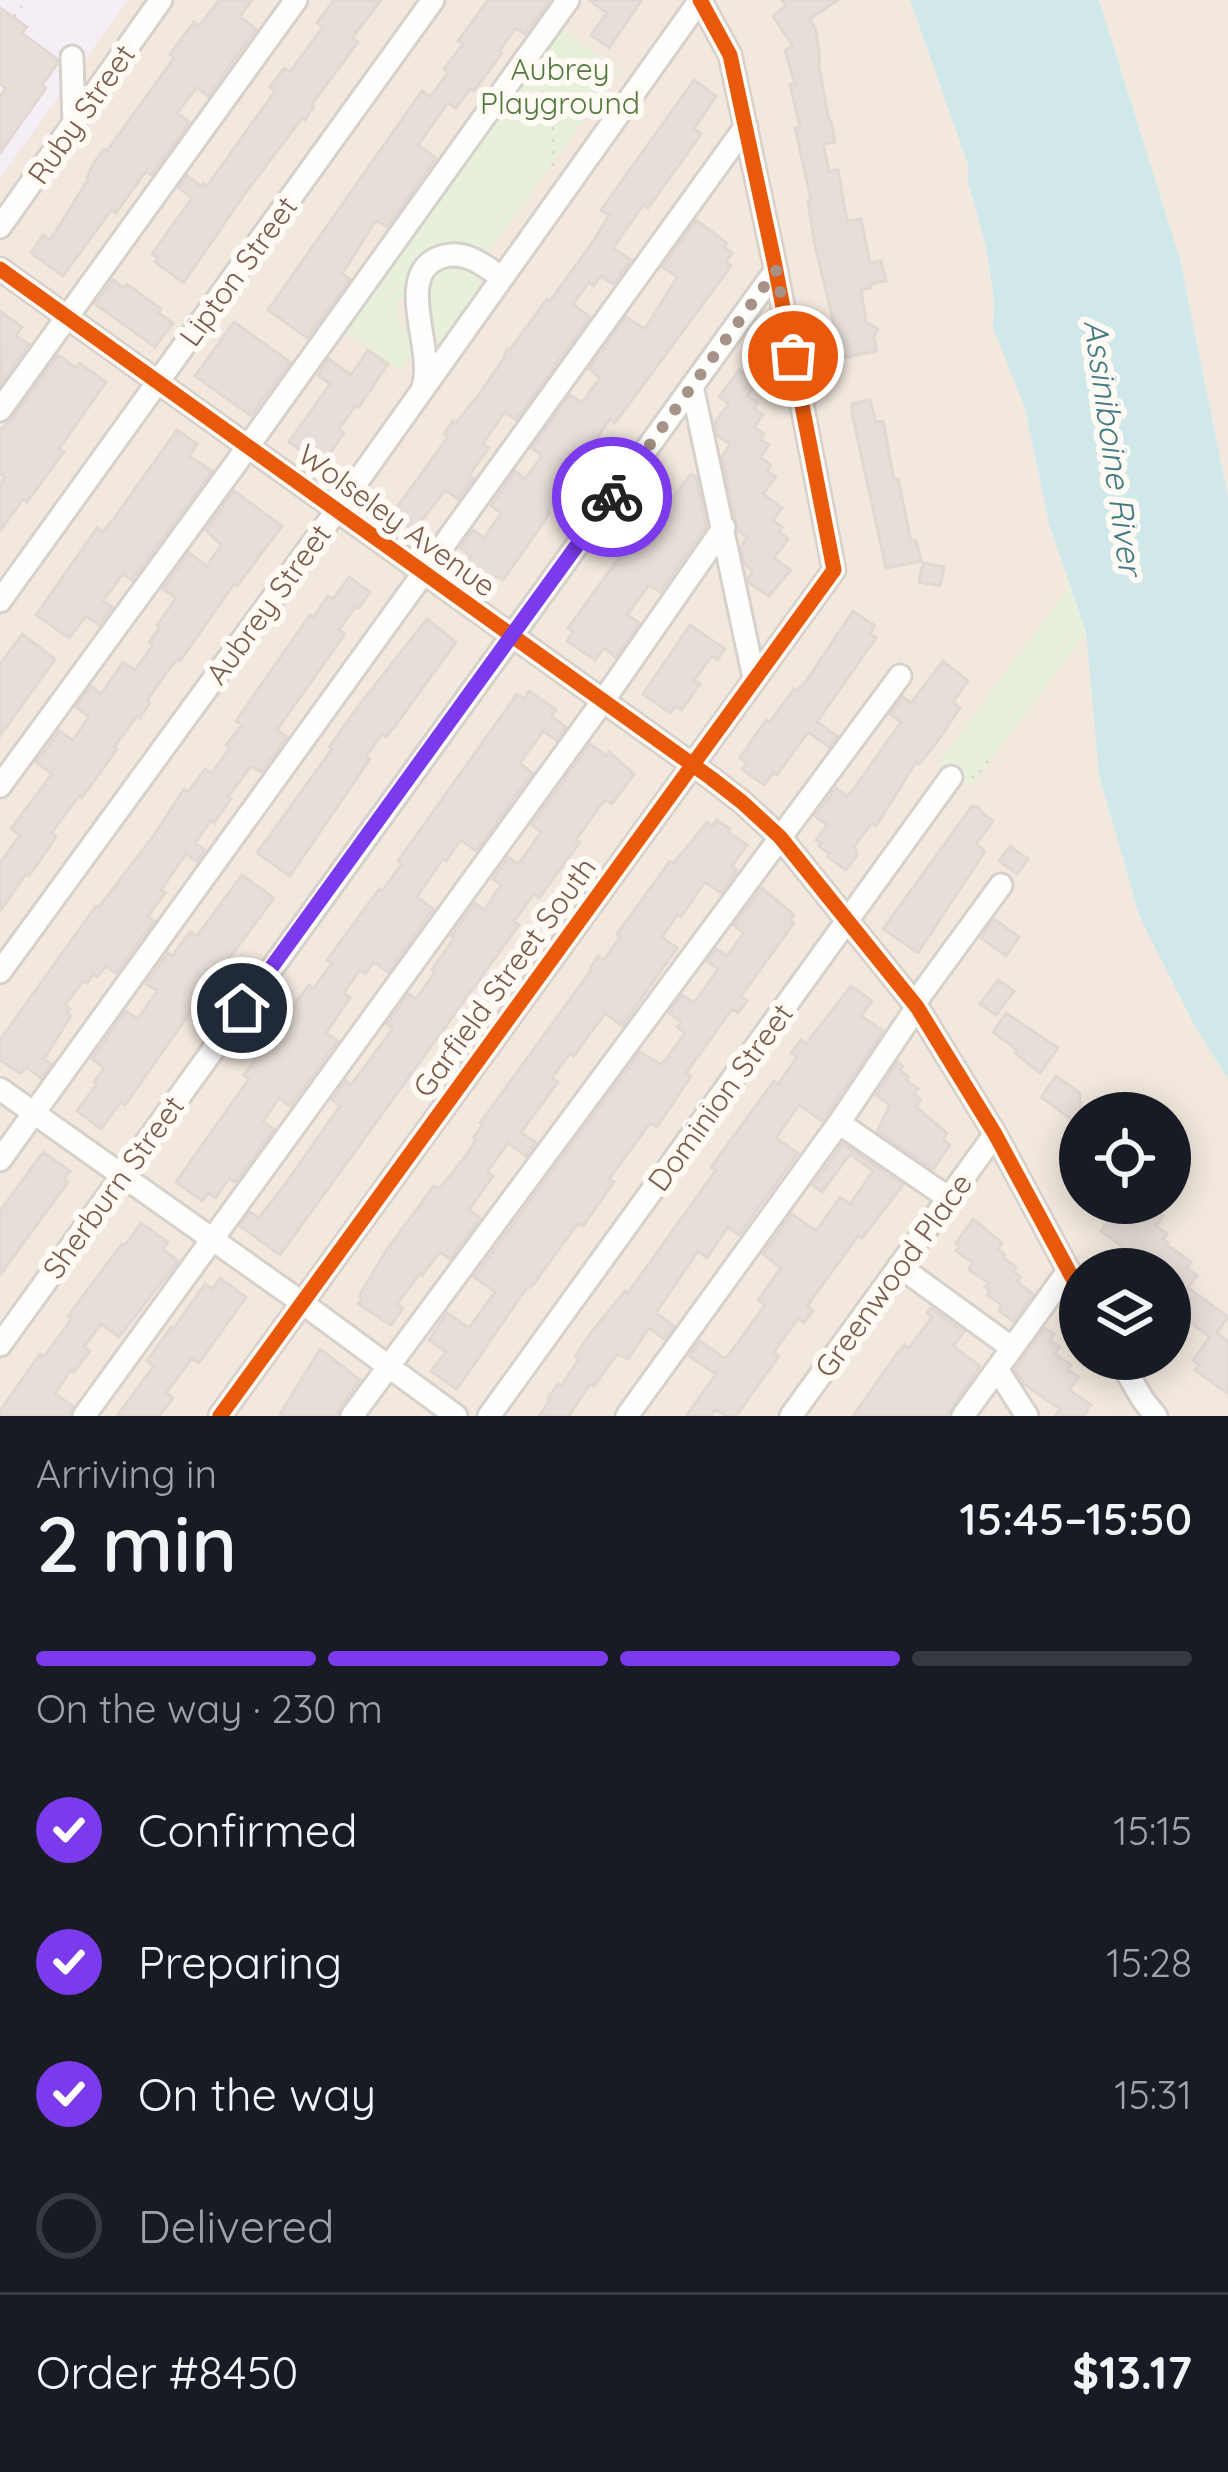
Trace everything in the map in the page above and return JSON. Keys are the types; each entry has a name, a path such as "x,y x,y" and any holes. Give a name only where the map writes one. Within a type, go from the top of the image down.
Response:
{"street":[{"name":"Ruby Street","path":"0,227 161,0"},
{"path":"0,410 296,0"},
{"name":"Lipton Street","path":"0,601 434,0"},
{"path":"0,786 568,0"},
{"path":"700,0 730,55 776,270"},
{"name":"Aubrey Street","path":"0,972 700,0"},
{"path":"72,57 74,124"},
{"path":"0,1160 746,126"},
{"path":"422,390 427,362 416,294 423,270 441,257 456,255 483,264 502,278"},
{"name":"Wolseley Avenue","path":"0,269 692,764 780,837 915,1005 995,1135 1059,1256"},
{"name":"Sherburn Street","path":"0,1345 776,270"},
{"name":"Garfield Street South","path":"220,1416 834,570 776,270"},
{"path":"692,386 754,678"},
{"path":"84,1416 604,701 724,527"},
{"path":"352,1416 900,676"},
{"name":"Dominion Street","path":"489,1416 951,777"},
{"path":"627,1416 838,1123 1001,885"},
{"path":"0,1089 456,1416"},
{"path":"838,1123 950,1199"},
{"name":"Greenwood Place","path":"791,1416 995,1135"},
{"path":"899,1267 1012,1348"},
{"path":"963,1416 1059,1282"},
{"path":"997,1369 1027,1416"},
{"path":"1129,1380 1143,1410"}],"path":[{"path":"14,17 22,6"},
{"path":"553,125 553,166"},
{"path":"975,778 993,754"}],"shaded area":[{"path":"0,0 910,0 968,165 968,183 986,246 993,328 1025,408 1049,524 1086,632 1099,775 1140,918 1194,1025 1228,1079 1228,1416 0,1416"},
{"path":"0,0 128,0 0,178"},
{"path":"1099,0 1228,0 1228,497 1180,259"}],"green space":[{"name":"Aubrey Playground","path":"556,24 619,71 487,253 455,242 442,243 421,256 408,300 396,302 399,330 410,336 416,350 401,370 339,327"},
{"path":"454,263 473,269 480,279 478,289 438,343 429,316 430,287 436,269"},
{"path":"1070,586 1086,632 971,786 939,763"}],"water":[{"name":"Assiniboine River","path":"910,0 1099,0 1180,259 1228,497 1228,1079 1194,1025 1140,918 1099,775 1086,632 1049,524 1025,408 993,328 986,246 968,183 968,165"}],"building":[{"path":"219,0 252,0 240,17 256,29 208,96 197,87 177,113 190,122 151,175 146,171 116,213 112,209 63,276 31,253 43,235 50,240 93,164 174,58 170,54 194,22 199,26"},
{"path":"334,0 381,0 352,38 358,42 305,120 244,195 184,282 178,279 155,262 158,258 152,254 192,198 179,188 187,176 207,186 275,91 270,87 284,68 290,72 323,27 317,23"},
{"path":"488,0 550,0 525,34 516,28 474,91 470,89 456,108 448,103 418,145 436,158 387,227 376,220 342,274 350,279 307,338 268,310 422,91 430,97 448,73 444,69 463,44 458,41"},
{"path":"589,0 642,0 609,48 591,35 607,13"},
{"path":"782,0 838,0 810,19 816,30 835,142 823,144 829,171 838,170 847,221 861,219 870,263 881,261 886,281 861,290 866,322 878,329 874,337 877,351 842,358 832,346 837,342 836,332 814,241 811,200 795,128 800,127 790,85 795,84 785,50 793,46 773,16 786,6"},
{"path":"0,8 27,27 22,33 57,59 57,64 42,85 46,88 0,153 0,96 6,88 0,84"},
{"path":"694,80 716,96 694,129 701,134 613,248 631,260 613,284 601,276 594,286 589,282 573,304 590,317 516,420 505,412 484,442 489,448 458,499 445,490 414,531 392,514 448,437 444,434 453,421 477,397 507,349 592,243 609,215 601,210"},
{"path":"696,220 727,243 724,247 732,253 726,262 731,266 615,423 610,419 585,455 590,459 547,511 550,513 503,580 497,576 491,585 464,565 471,556 460,548 473,530 484,538 501,513 491,506 515,471 525,479 542,456 532,448 570,395 582,403 600,378 589,369 626,317 645,329 677,277 663,267"},
{"path":"113,280 124,288 127,284 173,323 155,347 95,304"},
{"path":"0,311 22,327 16,336 29,344 1,383"},
{"path":"234,322 290,362 251,416 195,376"},
{"path":"368,350 388,364 339,429 344,433 321,466 289,442 330,384 318,375 329,359 351,375"},
{"path":"58,355 106,382 59,449 64,452 0,531 0,485 5,477 0,474 0,430"},
{"path":"739,370 757,383 747,396 758,403 754,408 763,415 754,427 769,445 760,457 776,477 763,494 782,508 773,520 788,539 774,558 791,570 769,596 749,583 753,571 745,565 741,546 747,537 738,531 722,456 730,444 718,436 715,422 729,404 719,397"},
{"path":"870,400 876,422 883,421 894,480 898,479 911,541 916,540 921,561 886,568 852,413 852,404"},
{"path":"177,430 197,444 189,456 212,471 132,580 123,574 103,601 112,607 99,625 86,616 69,638 36,615 97,528 102,532 112,521"},
{"path":"691,474 696,477 706,526 660,592 649,585 627,615 639,623 616,657 604,648 595,660 567,641 573,632 568,628 624,551 629,554"},
{"path":"234,491 282,526 170,668 140,718 52,832 56,837 0,911 0,863 20,835 11,829 52,774 36,762 59,731 73,740 89,717 76,707 91,686 101,694 123,662 135,670 176,598 163,589 189,553 207,566 221,545 206,530"},
{"path":"923,563 944,567 940,586 919,582"},
{"path":"349,577 370,592 339,630 345,634 277,730 287,737 261,772 251,766 214,823 211,820 195,843 205,850 197,861 186,854 148,916 154,921 116,973 106,966 97,977 93,974 65,1005 71,1016 44,1059 51,1064 41,1078 26,1067 21,1073 0,1060 0,1040 96,906 152,838 184,789 188,792 205,769 212,773 242,725 236,721 310,615 313,618 328,596 333,599"},
{"path":"853,611 875,626 870,634 876,638 817,722 837,736 829,747 808,732 777,775 774,772 764,785 742,769 747,763 740,758 766,720 769,723 794,689 806,681"},
{"path":"427,619 456,642 395,726 386,737 382,734 366,756 370,759 290,876 257,853 360,704"},
{"path":"690,625 725,649 717,660 712,656 694,680 700,684 682,710 676,706 670,713 643,694"},
{"path":"22,634 55,659 0,736 0,664"},
{"path":"943,661 968,681 953,702 960,708 934,746 916,762 876,826 872,823 854,846 857,855 846,870 819,846 816,840 827,825 815,816 836,788 847,796 853,790 901,722 890,714 903,697 911,703"},
{"path":"529,691 556,710 551,716 566,727 556,740 543,731 520,763 532,773 476,851 461,840 443,859 417,897 433,909 388,972 374,962 365,974 360,970 344,993 350,998 326,1033 338,1041 290,1106 279,1098 263,1122 274,1129 235,1182 229,1178 216,1198 208,1193 202,1201 176,1182 249,1079 244,1075 309,985 314,988 332,963 327,960 402,864 398,861 517,694 524,699"},
{"path":"590,744 606,756 609,752 634,774 612,804 606,800 600,806 539,898 534,894 514,921 519,925 280,1255 240,1226 250,1212 259,1218 283,1187 340,1106 332,1100 346,1081 351,1085 393,1028 387,1024 409,994 416,999 475,903 484,910 501,885 493,879 508,857 518,864 525,855 541,832 532,825"},
{"path":"972,806 993,821 976,844 985,851 918,953 883,929"},
{"path":"717,820 747,845 732,866 737,870 721,893 705,882 681,917 678,914 662,937 677,948 622,1026 605,1013 574,1056 570,1053 552,1078 558,1082 521,1132 536,1143 526,1156 508,1143 487,1172 493,1176 469,1210 480,1218 450,1259 440,1252 420,1273 397,1304 403,1308 391,1325 358,1304 387,1249 434,1186 439,1189 464,1158 480,1123 598,956 604,960 620,937 617,934 670,861 674,863 707,822 712,826"},
{"path":"1010,846 1028,859 1017,874 999,861"},
{"path":"242,875 274,898 125,1105 121,1102 101,1129 77,1111 104,1068 92,1059 126,1011 139,1017 157,991 146,984 168,953 172,956 190,932 197,936"},
{"path":"762,888 794,915 790,920 794,923 741,996 747,1001 738,1013 732,1009 686,1073 691,1076 657,1127 650,1123 609,1179 614,1182 583,1226 578,1223 457,1389 453,1387 431,1371 446,1352 429,1340 447,1313 469,1328 495,1292 474,1277 640,1052 662,1065 685,1033 677,1027 681,1022 669,1013 682,995 694,1003 718,969 707,961 716,949 727,956 744,933 734,925"},
{"path":"994,919 1019,937 1006,956 981,938"},
{"path":"998,980 1014,991 996,1015 980,1004"},
{"path":"851,986 872,1001 861,1016 883,1031 822,1121 799,1105 776,1138 798,1153 739,1235 728,1227 707,1258 698,1251 656,1313 674,1326 664,1339 649,1328 628,1359 617,1354 569,1416 539,1416 579,1359 575,1357 590,1334 628,1293 716,1170 711,1167 797,1057 791,1053 801,1040 806,1044"},
{"path":"1006,1013 1058,1048 1040,1073 993,1032"},
{"path":"898,1062 906,1080 918,1089 914,1094 921,1100 916,1107 947,1133 943,1140 950,1145 933,1169 877,1131 890,1105 876,1095"},
{"path":"1056,1076 1079,1092 1059,1092 1059,1110 1041,1097"},
{"path":"843,1144 903,1185 807,1306 813,1311 804,1323 798,1319 775,1350 779,1356 736,1416 716,1409 711,1416 686,1416 716,1374 689,1356 700,1341 724,1358 728,1356 765,1305 758,1300 781,1268 763,1254 792,1214 816,1231 840,1197 850,1204 873,1171 850,1154 822,1192 813,1185"},
{"path":"43,1152 70,1171 64,1179 68,1182 0,1275 0,1211"},
{"path":"973,1219 1002,1243 998,1249 1016,1267 1013,1271 1021,1277 1017,1282 1033,1294 1013,1321 987,1295 989,1283 969,1270 972,1262 956,1251 960,1246 956,1243"},
{"path":"141,1223 168,1242 163,1249 178,1261 119,1337 101,1324 84,1347 90,1351 55,1394 73,1406 69,1416 0,1416 40,1354 44,1357 72,1318 68,1316"},
{"path":"1106,1224 1157,1224 1171,1248 1124,1248 1101,1231"},
{"path":"220,1278 246,1297 199,1363 192,1358 166,1393 173,1398 159,1416 117,1416 154,1366 147,1361 171,1327 205,1284 212,1289"},
{"path":"1191,1290 1228,1317 1217,1333 1228,1341 1228,1394 1195,1370 1199,1365 1193,1360 1210,1337 1191,1323"},
{"path":"931,1308 964,1332 953,1346 980,1366 946,1416 853,1416 899,1351 905,1345 909,1348 932,1317 927,1313"},
{"path":"1045,1328 1059,1346 1055,1354 1059,1380 1077,1380 1069,1390 1091,1405 1084,1416 1055,1416 1060,1409 1024,1384 1015,1370"},
{"path":"320,1349 360,1380 337,1416 279,1416"}],"cycle path":[{"path":"220,1416 834,570 730,55 700,0"},
{"path":"0,269 711,778 780,837 917,1007 995,1134 1059,1253"}],"way so far":[{"path":"612,497 776,270 793,356"}],"route":[{"path":"242,1008 612,497"}]}
